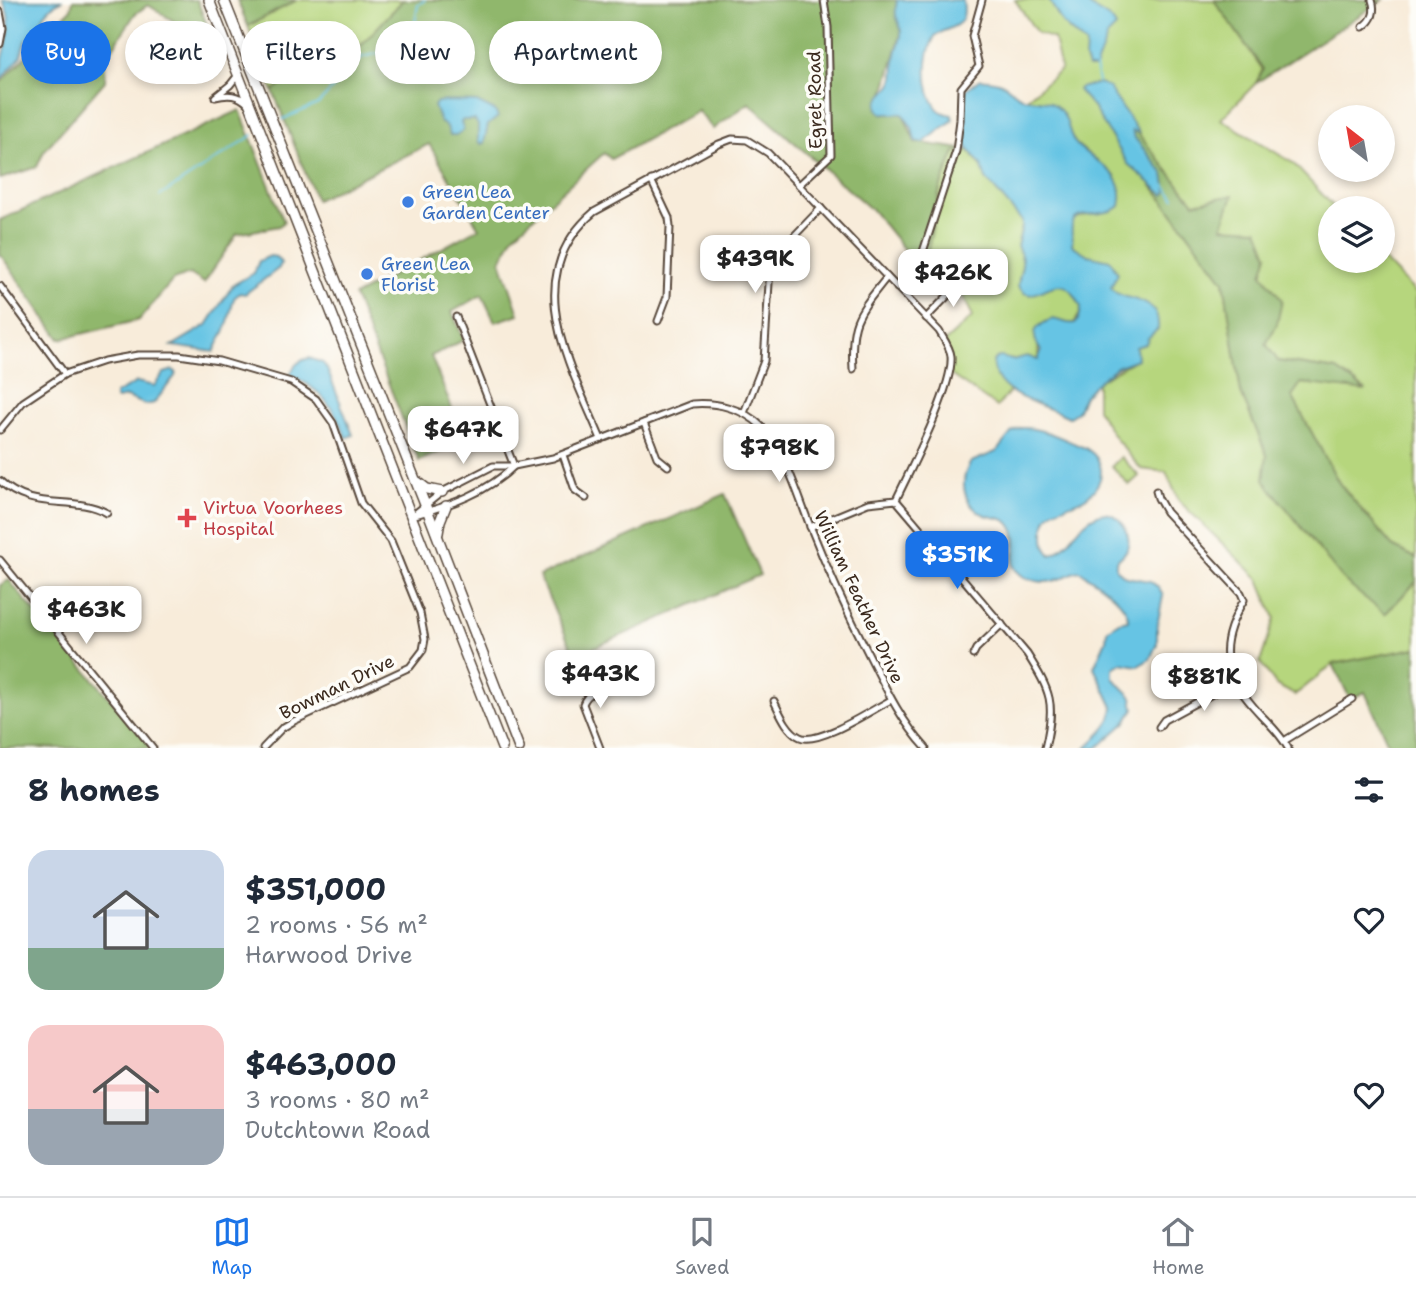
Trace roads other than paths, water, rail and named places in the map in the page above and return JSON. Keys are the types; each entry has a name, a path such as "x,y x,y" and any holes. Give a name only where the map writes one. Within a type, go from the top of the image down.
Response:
{"highway":[{"path":"209,0 502,748"},
{"path":"224,0 427,509 519,748"},
{"path":"415,480 427,489 442,492"},
{"path":"438,538 446,506"}],"street":[{"name":"Egret Road","path":"799,185 831,155 828,27 824,0"},
{"path":"897,288 917,270 955,156 961,88 979,66 972,36 982,0"},
{"path":"1363,27 1370,21 1375,8 1372,0"},
{"path":"0,12 3,28 0,44"},
{"path":"239,72 230,85 215,97 229,94 243,99 252,108"},
{"path":"601,439 572,372 556,321 554,280 570,239 594,212 651,180 732,139 747,140 758,145 799,185 939,331 948,348 951,356 949,372 934,416 896,500"},
{"path":"651,180 669,218 670,227 667,297 658,321"},
{"path":"744,413 764,361 772,260 821,208"},
{"path":"312,259 325,254"},
{"path":"853,369 851,340 856,320 887,277"},
{"path":"926,318 961,282"},
{"path":"0,286 65,374"},
{"path":"456,317 514,466"},
{"name":"Bowman Drive","path":"0,430 23,402 65,374 104,361 138,355 201,358 290,382 316,399 333,423 361,503 391,541 420,613 425,639 423,650 410,667 289,724 263,748"},
{"name":"William Feather Drive","path":"427,509 442,492 493,466 514,466 563,455 692,404 712,402 744,413 759,424 776,448 839,597 891,700 908,727 926,748"},
{"path":"644,423 657,457 668,466"},
{"path":"563,455 575,489 586,498"},
{"name":"William Feather Drive","path":"412,516 427,509 446,506 499,481 514,466"},
{"path":"0,481 16,494 35,500 61,505 88,505 107,513"},
{"path":"1156,491 1166,512 1241,593 1244,600 1233,618 1227,642 1227,663 1234,682 1288,748"},
{"path":"810,527 868,503 896,500"},
{"path":"896,500 1027,654 1048,688 1051,709 1045,748"},
{"path":"0,560 153,748"},
{"path":"974,655 976,649 1002,624"},
{"path":"600,748 583,704 584,700 589,694 620,681"},
{"path":"1159,727 1164,720 1234,682"},
{"path":"1284,741 1352,699"},
{"path":"774,701 789,727 805,738 816,738 891,700"}],"water":[{"path":"2,0 63,0 52,6 41,21 21,21 20,58 0,80 9,30 7,11"},
{"path":"897,0 963,0 961,21 935,36 927,62 927,82 932,100 940,111 952,115 953,120 923,143 915,141 912,128 903,114 880,112 877,105 894,78 895,57 901,35 896,15"},
{"path":"1049,0 1083,0 1106,16 1116,27 1108,35 1095,68 1088,68 1085,59 1086,45 1063,24"},
{"path":"980,79 999,82 1024,98 1052,103 1064,115 1076,144 1115,176 1121,194 1120,206 1108,212 1076,218 1072,227 1072,245 1088,255 1110,260 1118,273 1111,287 1115,292 1147,304 1157,317 1158,329 1148,338 1146,344 1136,347 1137,359 1117,367 1094,385 1084,396 1077,412 1069,417 1022,398 1002,383 995,373 993,361 998,357 1012,360 1027,356 1038,360 1041,351 1035,340 1035,331 1053,319 1075,323 1081,307 1065,286 1053,286 1030,295 1018,286 1022,262 1017,246 1022,221 986,179 981,165 966,146 965,90"},
{"path":"1100,83 1109,88 1139,133 1132,131 1134,137 1164,174 1167,192 1164,195 1128,164 1093,107 1078,90"},
{"path":"437,102 477,102 495,111 498,117 488,125 484,143 478,141 478,125 475,120 463,120 461,122 464,130 450,135 447,127 440,122 434,106"},
{"path":"270,256 276,257 281,263 279,268 245,294 240,293 234,298 227,326 214,352 172,346 207,325 233,285 254,273 259,261"},
{"path":"309,358 323,363 327,369 353,435 346,438 332,408 318,392 290,375 297,364"},
{"path":"173,370 176,372 175,376 154,403 146,405 127,397 115,397 115,394 137,382 154,386 164,373"},
{"path":"1021,428 1043,431 1086,449 1098,460 1100,467 1099,481 1089,495 1053,511 1048,516 1044,538 1049,553 1051,555 1057,552 1090,519 1104,513 1110,514 1121,522 1128,535 1127,549 1116,561 1116,569 1126,577 1150,581 1158,587 1163,596 1157,626 1157,644 1150,659 1138,666 1121,663 1113,668 1113,678 1132,697 1134,709 1126,722 1097,748 1085,748 1107,725 1113,707 1094,667 1106,640 1107,630 1128,620 1127,613 1110,592 1080,571 1048,582 1036,581 1020,574 1013,565 1016,541 1012,527 1006,521 976,510 965,491 965,476 971,462 996,452 1012,432"}],"waterway":[{"path":"283,119 318,104 362,57 384,52 406,37 414,28 418,5 425,0"},
{"path":"1095,67 1098,82"},
{"path":"160,196 253,135"},
{"path":"1165,185 1174,198"}],"place":[{"name":"Green Lea Garden Center","path":"408,202"},
{"name":"Green Lea Florist","path":"367,274"},
{"name":"Virtua Voorhees Hospital","path":"187,518"}]}
